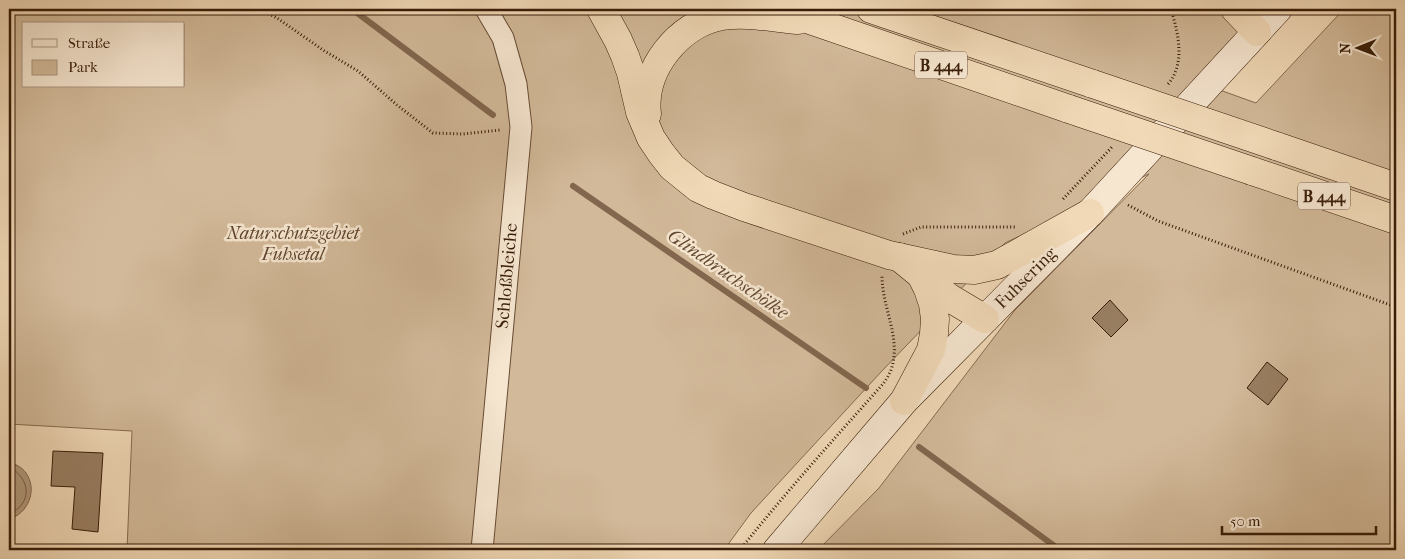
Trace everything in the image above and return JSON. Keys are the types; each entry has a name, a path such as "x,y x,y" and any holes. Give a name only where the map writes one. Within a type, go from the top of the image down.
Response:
{"highway":[{"path":"601,9 625,56 640,112 651,138 660,153 672,167 698,188 713,195 889,255 953,269 974,270 997,265 1098,204"},
{"name":"B 444","path":"779,9 1396,220"},
{"name":"B 444","path":"871,9 1396,187"},
{"path":"1234,9 1257,32"},
{"path":"651,138 646,109 650,81 665,53 676,40 689,30 712,19 737,15 813,21"},
{"path":"899,257 948,297 985,319"},
{"path":"953,269 972,284 980,296 985,319"},
{"path":"904,401 931,350 934,334 933,304 921,275"}],"main road":[{"name":"Fuhsering","path":"777,550 904,401 1098,204 1278,9"}],"street":[{"name":"Schloßbleiche","path":"482,550 521,127 516,84 503,38 486,9"}],"path":[{"path":"259,9 277,18 323,50 358,71 397,105 434,133 463,134 521,127"},
{"path":"1098,204 1158,220 1396,307"}],"green space":[{"name":"Naturschutzgebiet Fuhsetal","path":"9,9 1285,9 1217,89 1256,103 1344,9 1396,9 1396,550 818,550 879,488 1015,310 1149,174 1005,243 881,372 751,513 724,550 127,550 132,431 9,424"}],"water":[{"path":"9,462 24,471 29,480 31,494 26,507 16,516 9,519"}],"building":[{"path":"1110,300 1128,320 1111,337 1092,318"},
{"path":"1267,362 1288,379 1268,405 1247,388"},
{"path":"53,451 103,453 98,532 72,529 75,487 51,486"}],"waterway":[{"name":"Glindbruchschölke","path":"352,9 493,115"},
{"name":"Glindbruchschölke","path":"573,186 866,388"},
{"name":"Glindbruchschölke","path":"919,447 1060,550"}]}
